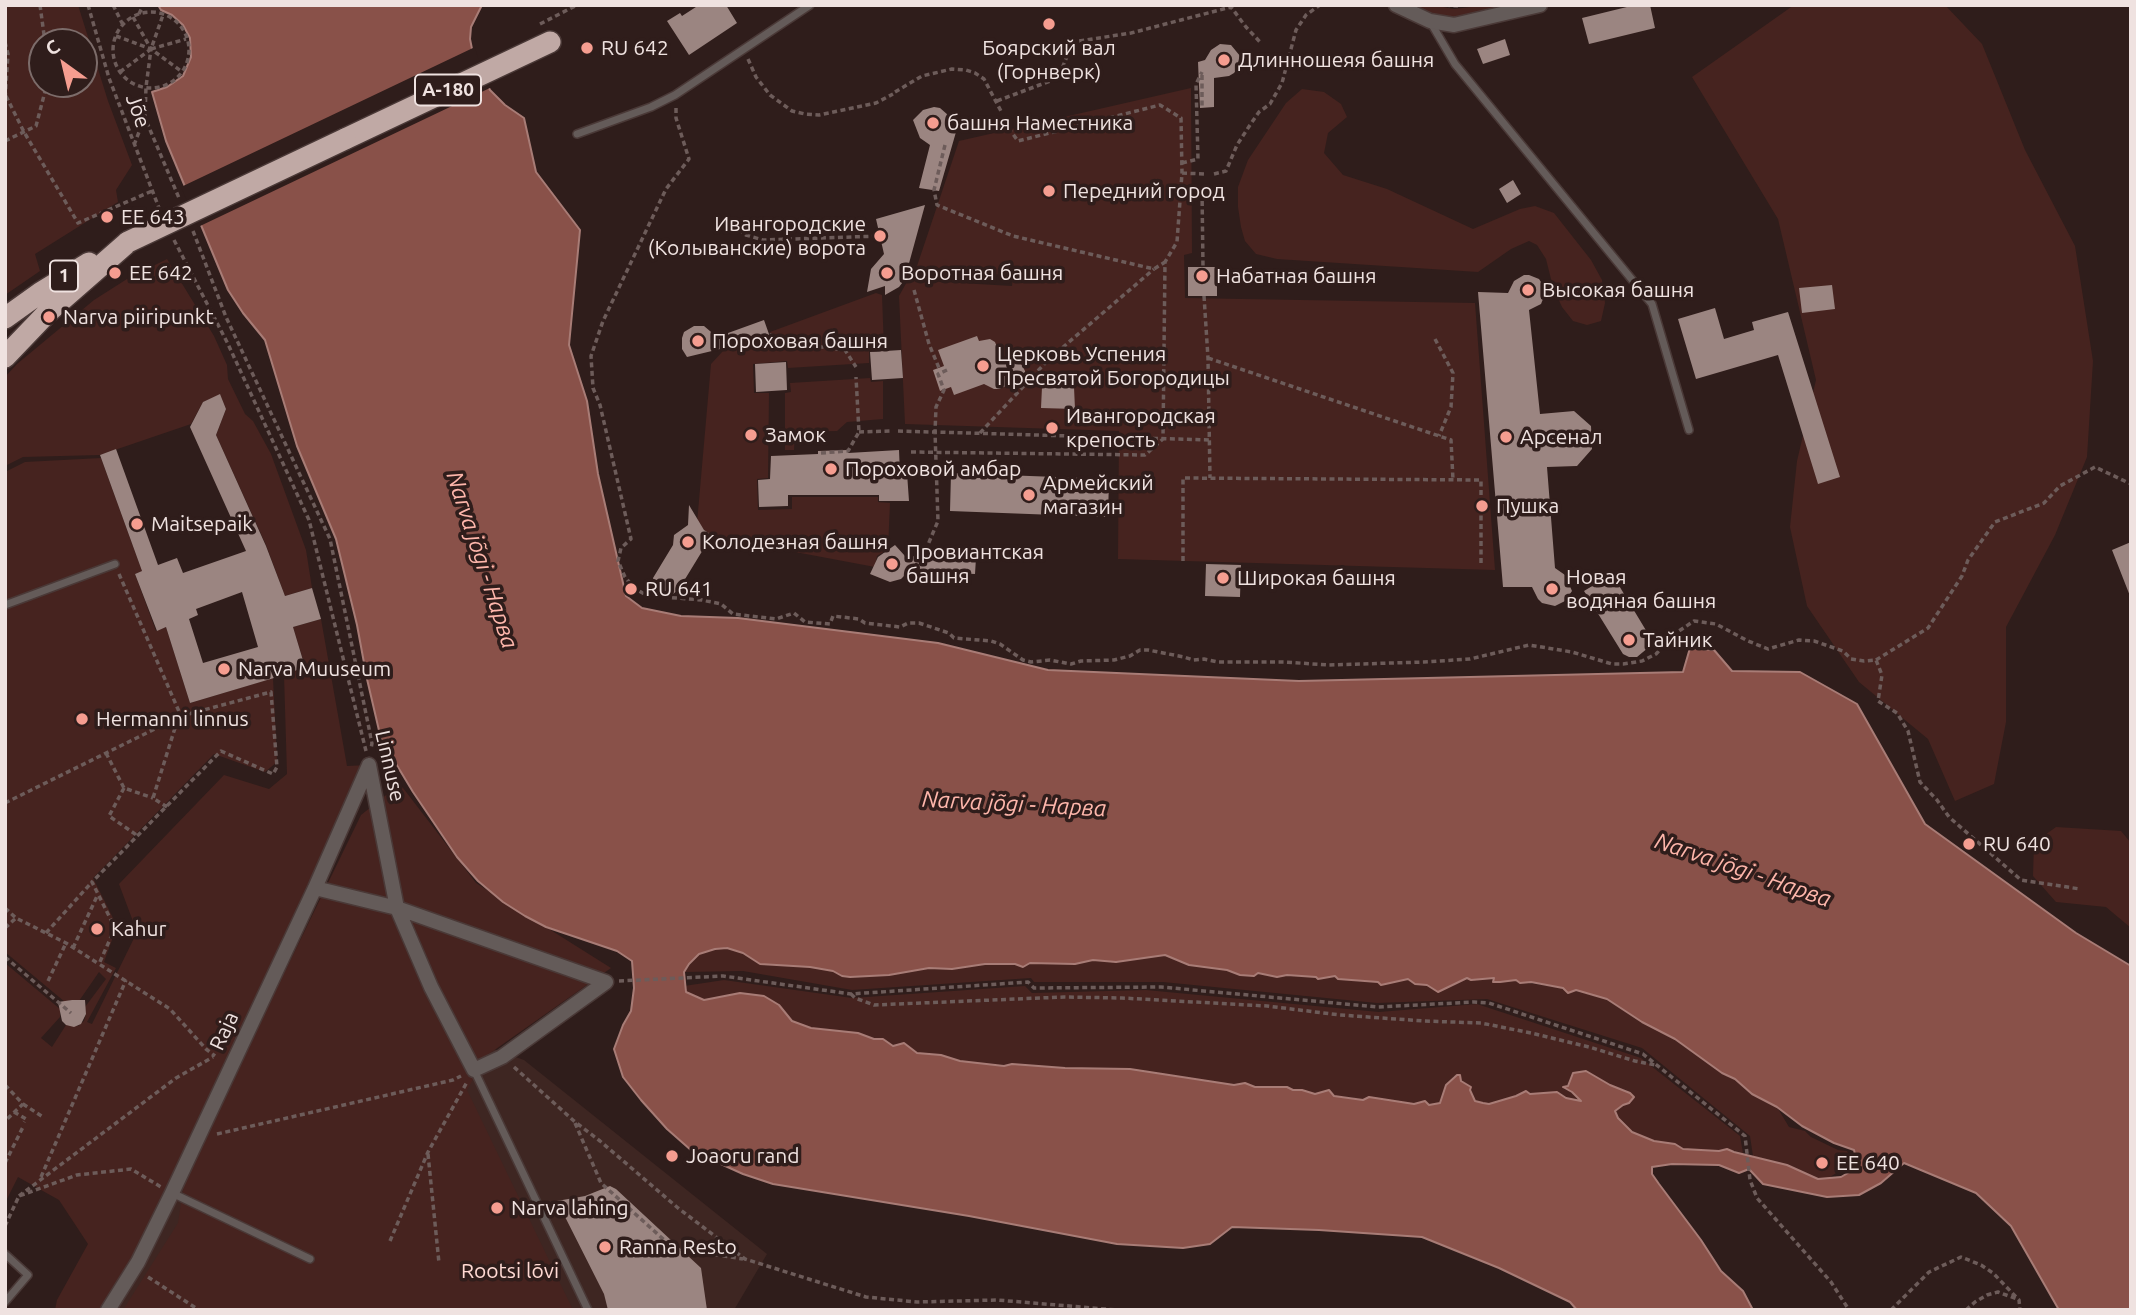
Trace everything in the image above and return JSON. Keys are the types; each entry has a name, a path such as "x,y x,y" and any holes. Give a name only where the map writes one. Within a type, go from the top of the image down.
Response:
{"highway":[{"name":"А-180","path":"128,242 345,139 546,32"},
{"name":"1","path":"5,318 67,275 128,242"},
{"name":"1","path":"5,357 48,312 128,242"}],"street":[{"path":"1396,5 1430,21 1454,25 1540,5"},
{"name":"Raja","path":"108,1310 134,1269 172,1193 315,888 369,765"},
{"name":"Linnuse","path":"369,765 397,908 431,987 474,1070"},
{"path":"315,888 397,908 606,982 502,1057 474,1070"}],"lane":[{"path":"577,134 651,107 675,95 810,5"},
{"path":"1430,21 1455,64 1652,304 1689,430"},
{"path":"5,605 115,564"},
{"name":"Linnuse","path":"474,1070 588,1310"},
{"path":"172,1193 310,1259"},
{"path":"5,1254 29,1275 5,1302"}],"path":[{"path":"40,5 43,28"},
{"name":"Jõe","path":"88,5 105,64 161,214"},
{"path":"113,5 123,25"},
{"path":"139,14 143,5"},
{"path":"1214,174 1226,171 1237,145 1250,125 1259,112 1270,104 1282,83 1296,30 1306,15 1320,5"},
{"path":"546,32 575,6"},
{"path":"997,101 1058,78 1073,42 1131,33 1231,7 1260,42"},
{"path":"147,12 163,14 178,24 187,39 188,56 182,72 174,80 165,85 146,87 129,80 120,72 113,49 116,36 123,25 133,17 147,12"},
{"path":"146,87 151,49 163,14"},
{"path":"133,17 151,49"},
{"path":"116,36 151,49 182,72"},
{"path":"120,72 151,49 187,39"},
{"path":"5,42 8,54 6,99 78,223 152,191"},
{"path":"744,50 756,78 769,95 792,111 820,115 876,103 922,76 952,69 966,70 984,79 1002,113"},
{"path":"105,64 115,61"},
{"path":"1182,163 1198,159 1196,84 1202,72 1202,108"},
{"path":"675,95 676,118 689,159 666,189 603,321 591,356 593,388 600,405 631,539 621,548 618,561 634,588 646,595 721,604 733,614 776,619 794,613 805,622 830,624 833,616 900,627 908,623 919,623 949,633 954,638 1000,644 1023,660 1031,662 1050,660 1071,664 1114,660 1140,650 1148,650 1193,660 1218,662 1328,665 1410,663 1471,659 1529,645 1572,652 1612,664 1623,664 1642,662 1656,654 1676,632 1694,621 1716,624 1768,649 1799,640 1814,641 1843,651 1850,659 1864,662 1876,660 1928,628 1962,576 1968,560 1995,522 2043,503 2060,486 2095,467 2131,484"},
{"path":"5,141 36,127 43,98"},
{"path":"979,433 1048,360 1165,262 1177,242 1182,173 1181,118 1160,105 1018,141 1004,122"},
{"path":"134,146 145,118"},
{"path":"944,145 934,190 937,205 1013,236 1154,269"},
{"path":"1182,173 1203,174"},
{"path":"1180,187 1202,189 1203,267"},
{"path":"732,223 746,235 763,240 880,236"},
{"name":"Linnuse","path":"172,238 228,344 309,520 369,765"},
{"path":"911,452 1145,455 1163,439 1165,262"},
{"path":"914,290 929,344 939,368"},
{"path":"1204,296 1210,478"},
{"path":"226,317 330,539 372,743 369,765"},
{"path":"728,343 768,334 791,343 845,350 856,367"},
{"path":"1435,340 1453,373 1451,407 1439,436"},
{"path":"1208,358 1451,440 1453,480"},
{"path":"947,370 938,374 944,390 936,407 934,432 938,521 924,554 926,559 972,561"},
{"path":"821,453 848,452 859,432 856,377"},
{"path":"942,395 947,389"},
{"path":"859,432 890,431"},
{"path":"898,431 1209,440"},
{"path":"1183,561 1184,478 1210,478 1482,480 1481,563"},
{"path":"115,564 181,716"},
{"path":"1876,660 1882,675 1878,701 1897,713 1908,731 1920,782 1949,817 2021,880 2080,889"},
{"path":"5,803 181,716 271,692 277,767 273,774 221,751 92,882 46,933"},
{"path":"153,797 181,716"},
{"path":"106,753 124,788 153,797 167,807"},
{"path":"124,788 109,816 138,836"},
{"path":"92,882 115,928 99,964"},
{"path":"73,948 98,894"},
{"path":"5,908 16,918 66,943 170,1009 215,1056"},
{"path":"5,928 16,918"},
{"path":"48,981 66,943"},
{"path":"5,957 71,1013"},
{"path":"631,981 723,976 851,994 1028,982 1034,988 1161,987 1378,1007 1482,1002 1643,1054 1745,1136 1750,1180 1757,1198 1831,1282 1849,1310"},
{"path":"39,1180 126,980"},
{"path":"851,994 874,1005 1064,997 1122,998 1481,1023 1531,1032 1657,1065"},
{"path":"5,1226 19,1196 39,1180 176,1078 244,1039"},
{"path":"502,1057 678,1208 745,1259"},
{"path":"197,1138 453,1080 474,1070"},
{"path":"390,1241 428,1152 474,1070"},
{"path":"5,1085 23,1104 43,1117"},
{"path":"5,1121 23,1104"},
{"path":"14,1112 26,1119 24,1122"},
{"path":"574,1121 601,1183 673,1248 745,1259 866,1297 917,1302 997,1300 1117,1310"},
{"path":"5,1163 23,1127"},
{"path":"428,1152 439,1263"},
{"path":"19,1196 78,1175 131,1169 172,1193"},
{"path":"1891,1310 1929,1272 1961,1257 1993,1273 2019,1300 2020,1310"},
{"path":"134,1269 200,1310"},
{"path":"1966,1310 1987,1295 1998,1292 2019,1300"}],"shaded area":[{"path":"276,971 524,1060 767,1254 734,1310 104,1310"}],"green space":[{"path":"5,5 78,5 85,28 28,28 28,98 98,98 98,69 132,165 116,190 118,202 35,254 40,271 5,295"},
{"path":"1409,5 1433,5 1454,9 1487,5 1525,5 1454,19 1433,16"},
{"path":"1794,5 1945,5 1982,44 2025,150 2075,246 2093,361 2087,457 2055,535 2006,627 2006,722 1994,784 1955,801 1928,739 1859,682 1807,606 1790,527 1797,461 1816,380 1778,219 1692,77"},
{"path":"1191,88 1192,253 1184,255 1185,298 1475,303 1495,570 1118,559 1119,431 905,424 899,296 908,280 1012,286 1013,276 917,266 959,141"},
{"path":"1302,89 1324,92 1341,104 1347,117 1328,133 1324,153 1343,175 1387,189 1473,229 1520,209 1535,206 1554,213 1591,260 1602,280 1605,303 1601,321 1587,325 1573,321 1562,307 1553,287 1546,259 1537,245 1529,241 1511,249 1478,272 1277,259 1256,254 1245,241 1241,227 1238,187 1248,160 1286,103"},
{"path":"167,259 214,336 227,365 228,379 245,414 253,421 271,454 306,550 312,588 285,596 266,545 216,435 226,409 220,395 203,402 191,424 100,455 23,457 5,466 5,377 94,300 127,279"},
{"path":"876,293 882,295 884,349 869,351 869,363 788,368 787,361 753,364 754,393 769,393 768,478 757,479 758,510 792,509 792,497 878,497 878,502 890,503 888,549 877,556 875,567 710,536 697,523 711,364 723,351 772,340 770,332"},
{"path":"870,378 871,382 883,381 883,419 847,422 837,431 795,432 794,450 785,450 785,393 791,392 790,383"},
{"path":"101,458 142,571 135,574 156,631 166,627 190,703 273,678 277,762 265,772 214,754 93,878 117,926 104,962 116,968 87,1022 92,1024 137,932 119,884 224,775 269,789 287,774 284,675 305,666 293,627 321,619 347,766 369,765 315,888 108,1310 55,1310 57,1300 88,1244 59,1200 18,1177 5,1203 5,963 60,1009 60,1017 41,1038 52,1047 66,1025 78,1026 84,1021 85,1007 106,979 99,972 79,1001 65,1002 5,952 5,472 25,462"},
{"name":"Rootsi lõvi","path":"400,784 476,883 611,968 486,1056 467,1090 573,1310 123,1310 178,1223 185,1177 361,815"},
{"path":"2056,827 2121,831 2131,843 2131,928 2106,907 2056,902 2033,876 2034,843"},
{"path":"727,948 743,953 760,964 810,967 850,977 985,964 1026,966 1030,963 1075,964 1093,960 1116,962 1165,955 1189,965 1254,976 1258,973 1277,977 1335,976 1354,981 1379,982 1381,985 1408,979 1415,984 1427,985 1433,990 1443,990 1467,978 1495,979 1494,982 1516,980 1563,988 1607,999 1675,1039 1722,1073 1735,1079 1752,1094 1777,1107 1789,1127 1805,1131 1811,1137 1838,1150 1847,1151 1852,1160 1827,1179 1818,1179 1787,1165 1753,1156 1750,1136 1642,1048 1487,999 1377,1003 1163,982 1034,982 1031,978 852,990 743,971 684,972 699,954"},
{"path":"724,980 852,998 1025,986 1032,993 1146,990 1379,1012 1477,1004 1641,1058 1740,1136 1743,1153 1727,1149 1683,1149 1675,1144 1654,1141 1632,1132 1615,1111 1634,1097 1626,1090 1610,1085 1586,1071 1564,1089 1583,1101 1566,1098 1556,1092 1529,1094 1526,1091 1489,1104 1475,1102 1471,1087 1454,1076 1446,1085 1440,1103 1429,1105 1369,1097 1364,1100 1334,1096 1329,1090 1315,1094 1287,1087 1255,1087 1245,1083 1234,1085 1130,1069 986,1064 917,1053 904,1043 893,1046 883,1039 874,1039 858,1033 811,1028 792,1021 779,1005 764,996 740,993 704,1000 684,989 684,986"}],"water":[{"name":"Narva jõgi - Нарва","path":"158,5 482,5 471,27 470,39 474,59 490,90 524,118 536,172 580,230 569,345 587,401 598,474 626,596 642,608 681,616 738,618 938,643 1048,670 1299,681 1683,672 1690,648 1714,650 1732,671 1800,672 1857,704 1925,824 2076,933 2131,966 2131,1310 2059,1310 2011,1226 1976,1193 1904,1163 1881,1183 1859,1195 1827,1197 1763,1184 1749,1169 1739,1173 1719,1165 1672,1164 1652,1167 1652,1174 1659,1184 1721,1271 1743,1291 1753,1310 1577,1310 1570,1302 1499,1268 1422,1237 1232,1227 1210,1244 1183,1248 1117,1244 969,1216 773,1184 692,1151 667,1129 623,1077 614,1049 631,1011 634,988 632,961 617,951 546,927 503,902 478,881 457,857 381,739 336,539 297,446 265,340 228,290 166,141 152,92 167,87 183,76 191,57 190,38 183,25","holes":["727,948 743,953 760,964 810,967 850,977 985,964 1015,964 1023,967 1030,963 1075,964 1093,960 1116,962 1165,955 1189,965 1227,970 1240,975 1254,976 1258,973 1318,979 1335,976 1338,979 1378,982 1381,985 1408,979 1438,992 1467,978 1494,978 1493,982 1531,982 1563,988 1568,993 1576,990 1607,999 1675,1039 1802,1126 1854,1150 1857,1163 1853,1170 1841,1177 1818,1179 1787,1165 1727,1149 1683,1149 1675,1144 1654,1141 1632,1132 1618,1118 1615,1111 1634,1097 1586,1071 1573,1073 1568,1086 1563,1087 1581,1101 1566,1098 1557,1092 1530,1094 1526,1091 1489,1104 1483,1103 1475,1101 1471,1087 1461,1081 1460,1075 1446,1085 1440,1103 1429,1105 1425,1101 1414,1104 1369,1097 1363,1100 1334,1096 1329,1090 1315,1094 1287,1087 1255,1087 1245,1083 1234,1085 1130,1069 1012,1064 1004,1066 960,1061 941,1055 917,1053 904,1043 893,1046 883,1039 874,1039 858,1033 811,1028 792,1021 779,1005 764,996 740,993 704,1000 686,992 684,972 699,954"]}],"pier":[{"path":"475,47 492,87 198,227 181,187"}],"building":[{"path":"699,5 726,5 737,23 689,55 667,21 680,13 682,16"},
{"path":"1635,5 1650,5 1655,28 1589,44 1582,18"},
{"path":"1505,39 1510,55 1483,64 1477,49"},
{"path":"1220,44 1231,45 1245,62 1229,76 1214,78 1214,107 1200,108 1198,62 1205,60 1211,50"},
{"path":"940,108 948,115 956,132 939,191 919,188 930,145 920,138 913,120 923,110"},
{"path":"1513,180 1521,194 1507,203 1499,189"},
{"path":"925,205 908,267 914,268 899,287 885,295 885,286 867,292 871,269 884,254 876,219"},
{"name":"Набатная башня","path":"1188,267 1217,267 1217,296 1188,296"},
{"path":"1524,275 1539,279 1545,288 1541,304 1529,310 1540,414 1574,411 1591,426 1592,449 1577,466 1547,467 1555,568 1565,575 1572,591 1565,601 1555,606 1542,603 1532,587 1503,587 1478,292 1508,293 1514,281"},
{"path":"1832,285 1835,309 1802,313 1799,288"},
{"path":"1715,308 1724,339 1754,330 1752,322 1788,312 1840,477 1818,484 1778,355 1696,379 1678,319"},
{"path":"764,320 770,337 687,357 682,349 684,332 694,326 704,326 717,337"},
{"name":"Церковь Успения Пресвятой Богородицы","path":"977,336 979,341 990,339 995,342 1003,363 1016,362 1022,365 1025,378 999,389 984,384 954,395 951,387 940,391 933,370 944,366 938,350"},
{"path":"901,350 903,378 872,380 870,352"},
{"path":"786,362 787,390 756,392 755,364"},
{"path":"1042,387 1074,387 1075,409 1041,408"},
{"path":"220,394 226,409 216,435 266,546 285,596 312,588 321,619 293,627 305,667 190,703 166,627 157,631 135,574 142,571 100,455 116,449 158,565 177,558 183,573 246,551 190,427 203,402","holes":["242,592 258,647 203,663 189,619 198,615 196,609"]},
{"path":"848,450 848,453 899,450 900,474 907,473 909,501 879,501 879,495 788,495 788,506 759,507 758,480 770,479 771,456"},
{"name":"Армейский магазин","path":"951,473 1109,479 1108,517 950,511"},
{"path":"689,505 704,530 712,535 679,589 672,595 663,595 655,590 653,578 673,545 674,535 688,525"},
{"path":"2131,542 2131,595 2130,596 2112,550"},
{"path":"895,545 905,556 976,558 975,574 909,571 901,579 890,582 870,574 878,557"},
{"name":"Широкая башня","path":"1206,564 1241,565 1240,597 1205,596"},
{"path":"1612,574 1650,637 1649,647 1637,657 1623,654 1584,591"},
{"path":"85,1000 86,1014 81,1024 74,1027 62,1021 58,1002"},
{"path":"610,1186 701,1268 707,1310 608,1310 604,1294 557,1201 585,1196"}],"place":[{"name":"Боярский вал (Горнверк)","path":"1049,24"},
{"name":"RU 642","path":"587,48"},
{"name":"Длинношеяя башня","path":"1224,60"},
{"name":"башня Наместника","path":"933,123"},
{"name":"Передний город","path":"1049,191"},
{"name":"EE 643","path":"107,217"},
{"name":"Ивангородские (Колыванские) ворота","path":"880,236"},
{"name":"EE 642","path":"115,273"},
{"name":"Воротная башня","path":"887,273"},
{"name":"Набатная башня","path":"1202,276"},
{"name":"Высокая башня","path":"1528,290"},
{"name":"Narva piiripunkt","path":"49,317"},
{"name":"Пороховая башня","path":"698,341"},
{"name":"Церковь Успения Пресвятой Богородицы","path":"983,366"},
{"name":"Ивангородская крепость","path":"1052,428"},
{"name":"Замок","path":"751,435"},
{"name":"Арсенал","path":"1506,437"},
{"name":"Пороховой амбар","path":"831,469"},
{"name":"Армейский магазин","path":"1029,495"},
{"name":"Пушка","path":"1482,506"},
{"name":"Maitsepaik","path":"137,524"},
{"name":"Колодезная башня","path":"688,542"},
{"name":"Провиантская башня","path":"892,564"},
{"name":"Широкая башня","path":"1223,578"},
{"name":"RU 641","path":"631,589"},
{"name":"Новая водяная башня","path":"1552,589"},
{"name":"Тайник","path":"1629,640"},
{"name":"Narva Muuseum","path":"224,669"},
{"name":"Hermanni linnus","path":"82,719"},
{"name":"RU 640","path":"1969,844"},
{"name":"Kahur","path":"97,929"},
{"name":"Joaoru rand","path":"672,1156"},
{"name":"EE 640","path":"1822,1163"},
{"name":"Narva lahing","path":"497,1208"},
{"name":"Ranna Resto","path":"605,1247"}]}
